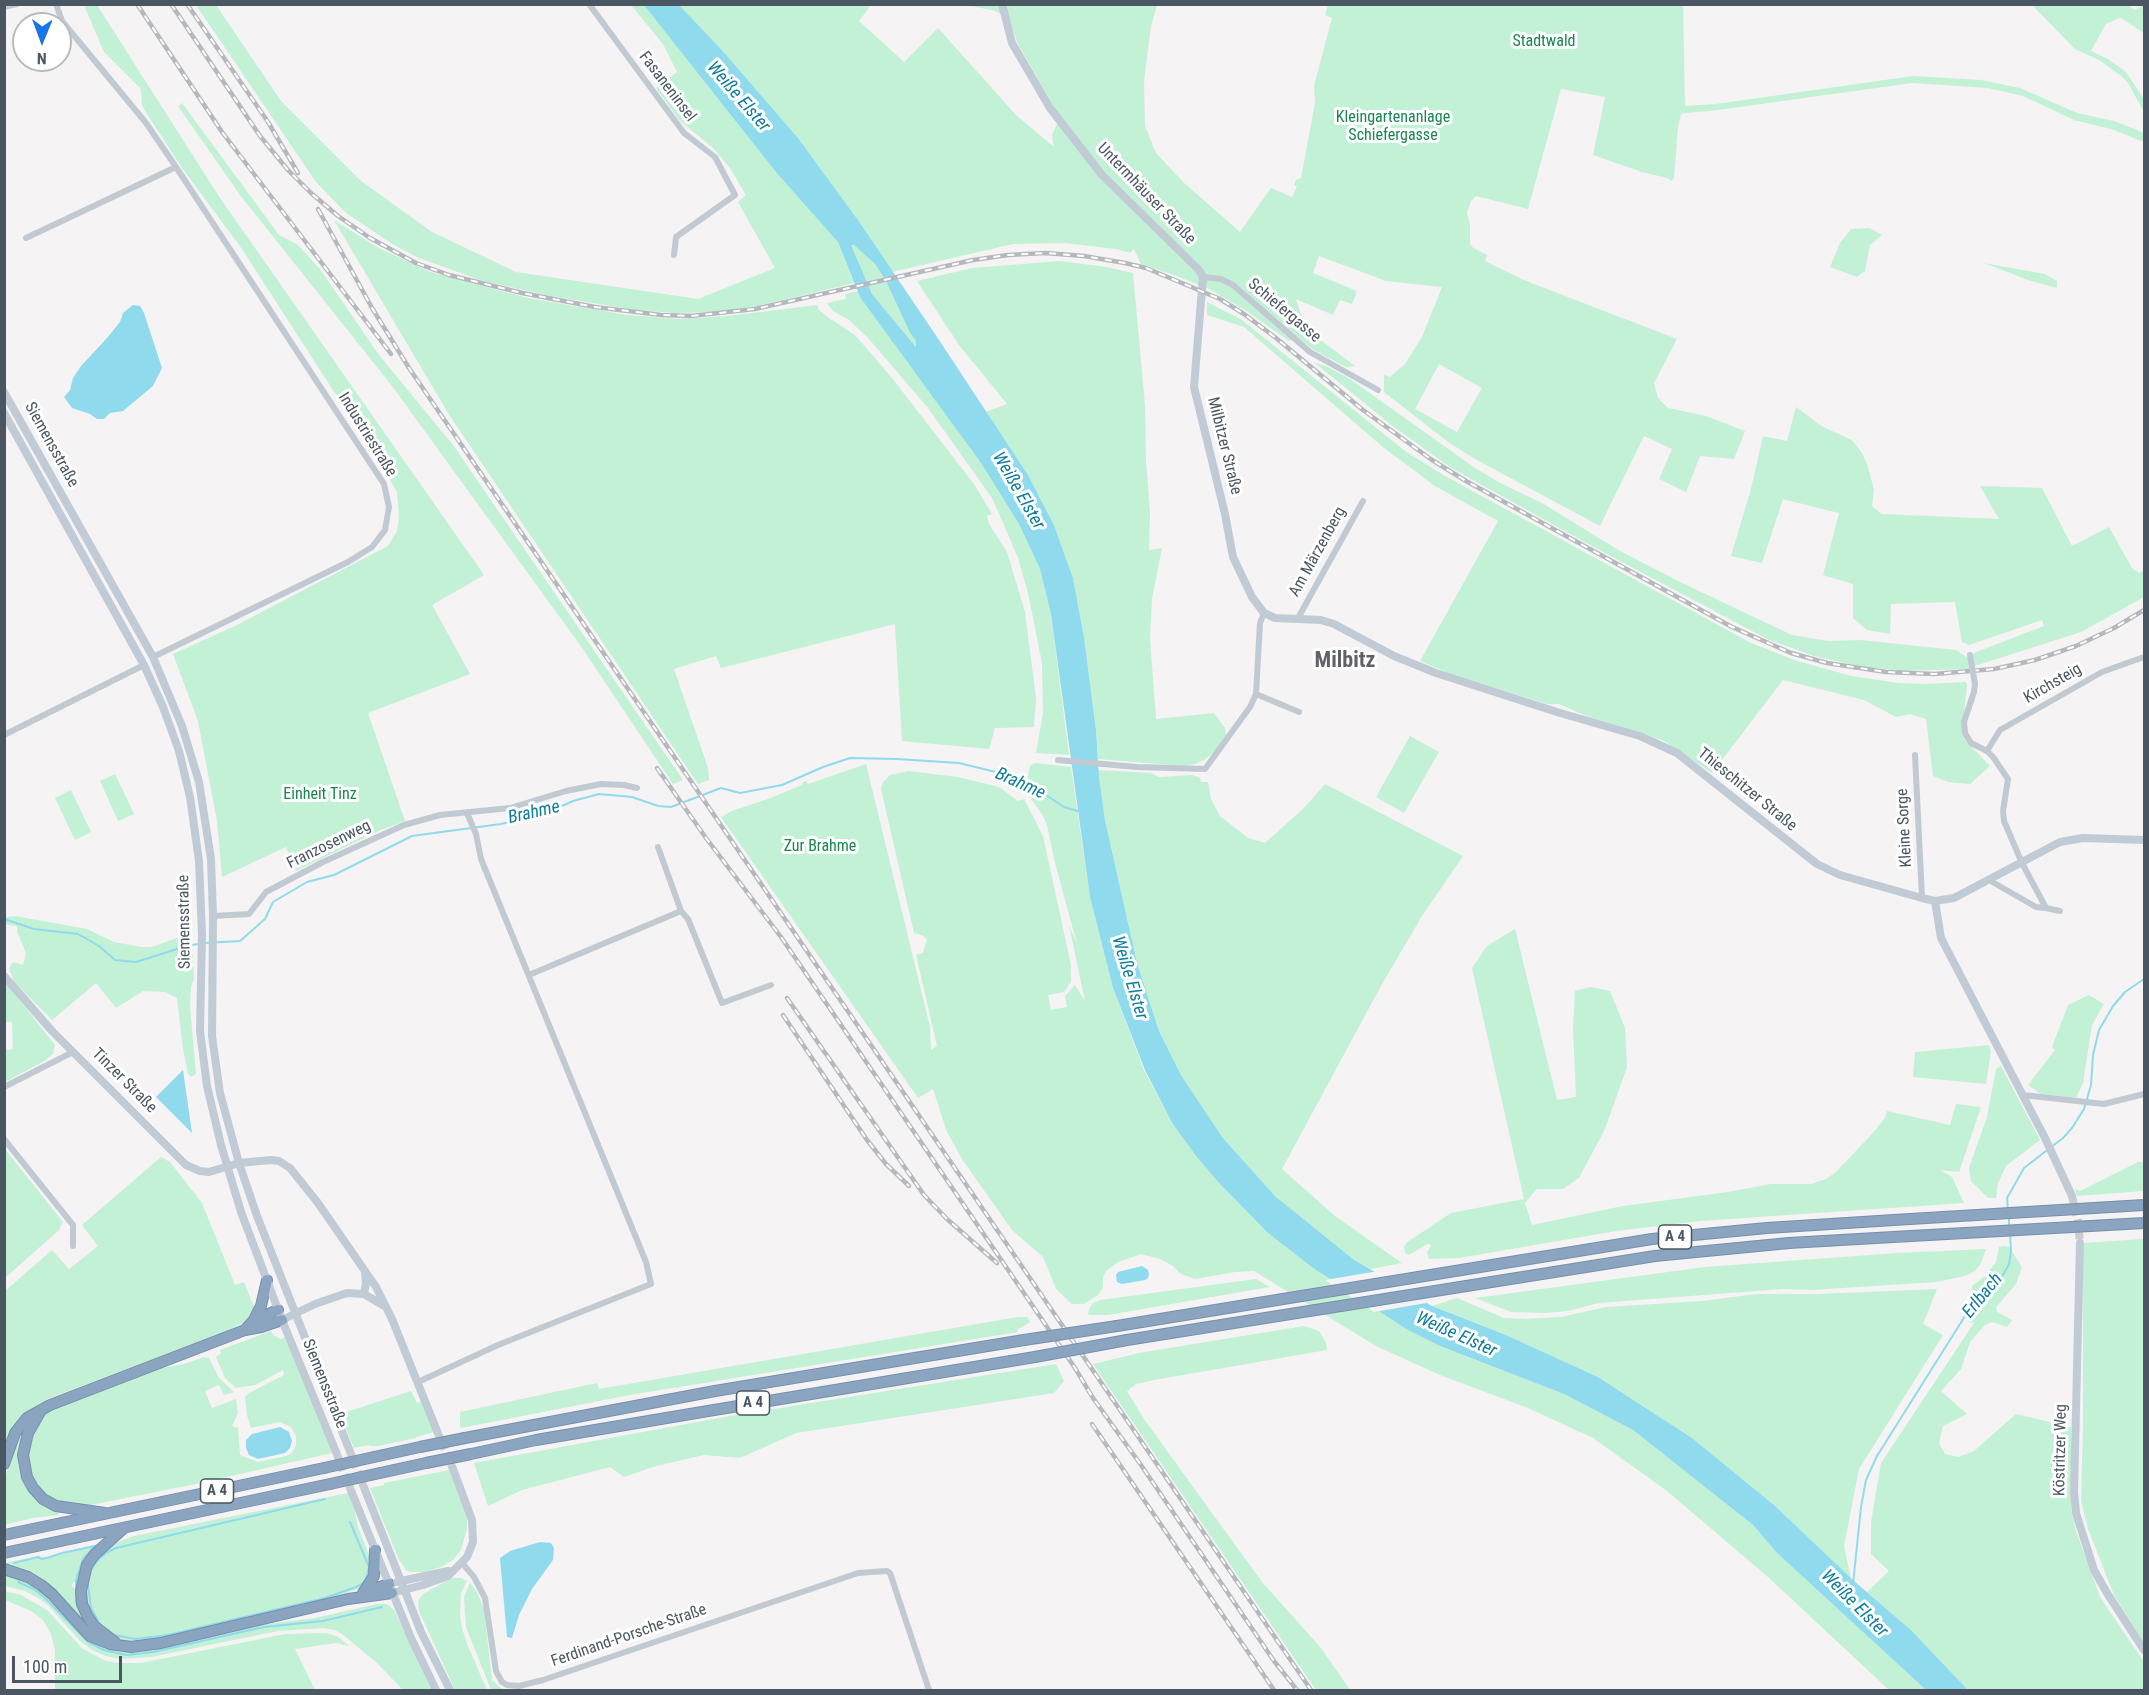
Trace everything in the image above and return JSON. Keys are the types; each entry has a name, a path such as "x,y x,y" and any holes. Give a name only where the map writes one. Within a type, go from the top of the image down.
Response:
{"highway":[{"name":"A 4","path":"4,1535 420,1447 715,1391 1652,1239 1767,1228 2145,1205"},
{"name":"A 4","path":"4,1553 536,1440 1464,1285 1698,1251 2145,1223"},
{"path":"245,1330 254,1320 261,1306 267,1280"},
{"path":"254,1320 280,1315"},
{"path":"4,1464 15,1433 27,1418 41,1410 61,1400 245,1330 261,1327 280,1315"},
{"path":"41,1410 28,1433 22,1455 27,1477 33,1488 43,1499 56,1506 111,1514"},
{"path":"119,1646 91,1620 82,1604 81,1591 87,1565 95,1554 126,1526"},
{"path":"363,1593 374,1576 375,1550"},
{"path":"4,1569 28,1577 41,1585 90,1636 101,1642 119,1646 161,1643 391,1589"},
{"path":"348,1599 363,1593 391,1589"}],"main road":[{"name":"Untermhäuser Straße","path":"1002,4 1012,43 1050,108 1102,175 1199,270 1203,277"},
{"name":"Milbitzer Straße","path":"1203,277 1194,387 1233,557 1252,597 1264,613"},
{"name":"Siemensstraße","path":"4,392 153,657 182,726 198,782 211,859 213,916 211,1005 214,1058 220,1093 239,1163 269,1246 350,1449"},
{"name":"Siemensstraße","path":"4,413 144,665 171,729 187,780 199,861 202,937 200,1004 203,1060 217,1132 232,1183 280,1315 336,1452"},
{"path":"1264,613 1275,618 1298,618"},
{"name":"Thieschitzer Straße","path":"1298,618 1321,620 1334,624 1394,656 1480,688 1638,735 1677,753 1816,864 1840,875 1922,898 1935,901 1954,898 2060,842 2083,837 2145,840"},
{"path":"1935,901 1941,938 2045,1138 2072,1196"},
{"path":"201,915 213,916"},
{"name":"Tinzer Straße","path":"4,976 73,1052 182,1161 195,1169 209,1172 232,1183"},
{"path":"209,1172 239,1163 271,1160 290,1168 376,1287 437,1431"},
{"name":"Köstritzer Weg","path":"2080,1243 2074,1492 2076,1513 2094,1570 2145,1650"},
{"path":"364,1294 365,1271"},
{"path":"280,1315 296,1313 338,1296 353,1293 364,1294 386,1307"},
{"path":"391,1589 448,1576 462,1563 470,1550 472,1520 453,1469"},
{"path":"365,1490 431,1654 450,1690"},
{"path":"352,1492 417,1653 436,1690"}],"street":[{"path":"4,7 17,4"},
{"name":"Industriestraße","path":"56,4 62,21 146,123 176,167 384,484 389,507 385,530 372,548 348,562 153,657"},
{"name":"Fasaneninsel","path":"589,4 684,133 715,157 735,195 676,237 674,255"},
{"path":"26,238 176,167"},
{"name":"Schiefergasse","path":"1203,277 1221,279 1233,285 1310,352 1378,390"},
{"name":"Am Märzenberg","path":"1298,618 1363,501"},
{"path":"1058,760 1205,769 1250,707 1256,694 1260,623 1264,613"},
{"path":"1970,655 1975,684 1964,722 1965,733 1971,743 1987,752 2008,779 2003,811 2004,821 2022,863 2046,908"},
{"name":"Kirchsteig","path":"1987,752 2000,730 2102,672 2145,657"},
{"path":"4,735 144,665"},
{"path":"1256,694 1299,712"},
{"name":"Kleine Sorge","path":"1915,755 1922,898"},
{"name":"Franzosenweg","path":"213,916 249,914 266,892 354,847 409,823 440,815 468,815 510,807 601,784 624,784 637,788"},
{"path":"418,1382 498,1346 651,1284 646,1262 481,859 476,834 468,815"},
{"path":"658,847 681,911 688,919 722,1004 771,985"},
{"path":"1989,880 2036,907 2060,910"},
{"path":"529,975 681,911"},
{"path":"4,1087 73,1052"},
{"path":"2023,1095 2104,1104 2145,1094"},
{"path":"4,1139 74,1225 73,1246"},
{"name":"Ferdinand-Porsche-Straße","path":"462,1563 474,1577 485,1598 494,1664 498,1677 507,1685 519,1686 858,1573 887,1571 890,1573 928,1690"}],"green space":[{"name":"Einheit Tinz","path":"84,5 97,5 220,198 484,575 432,605 470,674 368,713 405,821 376,832 296,871 286,847 222,877 217,821 198,721 173,654 237,625 388,546 397,531 399,516 397,492 242,249 182,168 142,106 141,89 104,52"},
{"path":"196,5 216,5 281,101 361,181 432,232 516,272 698,299 775,268 738,202 746,195 730,168 713,148 679,120 656,88 677,72 663,44 631,5 644,5 838,242 854,283 758,306 718,312 674,313 635,310 545,295 480,280 419,258 394,245 346,213 316,182"},
{"path":"679,5 871,5 859,21 904,62 938,28 1016,115 1054,147 1052,135 1060,117 1018,44 1010,21 996,11 967,5 1157,5 1151,26 1144,81 1145,126 1156,153 1183,182 1240,232 1271,188 1292,197 1297,186 1294,185 1296,180 1301,178 1315,103 1314,86 1332,18 1325,15 1328,5 1683,5 1685,106 1716,104 1913,76 1981,80 2020,88 2077,113 2114,121 2144,133 2144,142 2111,129 2074,120 2023,96 1988,88 1912,83 1681,114 1672,181 1593,155 1605,97 1561,89 1528,209 1476,196 1471,201 1467,213 1472,247 1487,255 1485,261 1526,281 1677,339 1654,383 1658,398 1668,408 1706,416 1745,431 1734,459 1700,456 1686,492 1659,479 1672,449 1644,436 1600,526 1475,459 1448,442 1384,392 1384,375 1390,377 1405,364 1422,337 1442,287 1386,281 1319,256 1313,273 1357,291 1352,304 1340,300 1333,315 1296,299 1306,329 1355,366 1346,367 1317,352 1298,338 1289,341 1248,312 1209,289 1141,264 1134,249 1130,253 1116,249 1065,243 1013,244 892,272 858,220 798,138 721,49","holes":["1439,364 1482,388 1457,432 1415,409"]},
{"path":"2032,5 2127,5 2135,10 2144,5 2144,33 2121,18 2117,19 2106,24 2091,51 2108,59 2126,72 2144,99 2144,112 2128,83 2120,75 2099,60 2075,49"},
{"path":"182,103 279,235 298,245 320,269 379,355 453,445 683,780 673,784 583,649 392,386 240,195 178,106"},
{"path":"334,220 377,247 430,272 528,298 627,315 680,319 728,316 817,305 819,310 829,318 855,335 892,378 974,484 992,514 987,516 989,524 1007,552 1025,612 1036,698 1034,727 995,728 989,749 902,741 895,624 721,668 716,656 674,669 708,768 709,780 698,784 448,413"},
{"path":"1869,228 1882,235 1870,245 1865,271 1857,277 1830,267 1840,243 1851,229"},
{"path":"850,244 875,264 886,281 918,345 916,347 872,294"},
{"path":"1060,261 1133,273 1145,405 1150,512 1149,550 1162,548 1152,599 1150,639 1156,719 1214,713 1225,728 1226,735 1217,749 1206,759 1195,764 1183,766 1098,759 1084,637 1073,578 1054,525 1028,475 986,412 1007,404 959,345 917,281 972,268"},
{"path":"1984,263 2045,274 2057,281 2057,288 2028,280"},
{"path":"858,291 981,463 1019,524 1040,569 1051,614 1069,755 1036,753 1043,713 1042,663 1028,593 1018,558 992,498 928,408 868,338 849,320 833,311 827,303 846,299 845,294"},
{"path":"1207,302 1242,320 1405,451 1445,476 1751,643 1797,661 1852,676 1898,683 1966,682 1964,739 1990,766 1970,784 1948,782 1933,776 1926,719 1910,714 1896,717 1864,700 1783,680 1712,773 1664,741 1589,717 1559,704 1547,704 1451,674 1420,661 1498,521 1435,486 1384,448 1244,327 1207,315"},
{"path":"1315,363 1326,366 1350,379 1475,468 1502,484 1542,503 1620,551 1792,635 1828,641 1860,640 1956,650 1968,658 1970,669 1898,671 1858,666 1814,656 1767,639 1453,469 1395,428"},
{"path":"1796,407 1823,427 1852,440 1862,453 1868,467 1874,490 1872,506 1882,514 1999,519 1980,486 2042,488 2072,546 2109,527 2132,568 2139,573 2144,571 2144,597 2081,632 1975,666 1971,654 2044,626 2042,620 1969,645 1962,642 1955,602 1891,604 1890,634 1867,630 1853,618 1853,584 1823,575 1839,513 1783,499 1762,563 1731,556 1751,489 1763,436 1787,441"},
{"path":"1410,736 1439,752 1404,813 1376,797"},
{"name":"Zur Brahme","path":"1035,763 1071,767 1090,897 1113,988 1144,1070 1172,1123 1220,1184 1268,1233 1313,1268 1406,1329 1440,1346 1564,1394 1633,1430 1753,1525 1776,1552 1926,1690 1889,1690 1768,1577 1667,1491 1593,1438 1528,1408 1440,1375 1376,1346 1254,1271 1195,1279 1181,1274 1173,1266 1160,1259 1141,1254 1118,1262 1106,1271 1103,1277 1103,1288 1098,1295 1084,1304 1072,1304 1056,1289 1043,1257 1012,1230 962,1159 947,1132 933,1089 918,1098 721,817 802,785 803,782 806,781 808,784 866,764 930,1027 931,1050 937,1046 916,955 923,953 927,939 914,933 881,789 883,782 890,775 909,771 958,777 999,787 1018,801 1024,799 1043,836 1071,965 1071,982 1064,992 1048,995 1051,1010 1067,1007 1065,996 1075,985 1085,1001 1069,925 1077,944 1047,825 1026,787 1030,766"},
{"path":"1098,770 1151,773 1159,777 1193,775 1200,778 1201,782 1208,782 1211,799 1220,816 1248,838 1265,843 1304,808 1325,784 1463,856 1422,916 1382,984 1282,1169 1335,1216 1402,1263 1371,1269 1353,1259 1275,1196 1223,1138 1181,1075 1159,1031 1137,963 1105,820"},
{"path":"115,774 134,814 118,821 100,781"},
{"path":"71,790 91,832 75,840 55,798"},
{"path":"4,914 7,917 15,916 87,929 114,942 141,947 152,947 185,935 192,936 194,979 190,1006 196,1074 191,1077 188,1074 177,998 165,992 143,991 116,1008 96,983 52,1020 14,982 9,968 13,962 23,965 26,953 17,926 5,923"},
{"path":"1515,929 1557,1100 1576,1097 1573,1028 1575,991 1591,987 1610,991 1625,1028 1627,1067 1605,1129 1579,1178 1563,1189 1537,1189 1525,1203 1532,1225 1623,1206 1771,1184 1811,1184 1826,1179 1836,1172 1872,1134 1885,1118 1887,1111 1950,1125 1956,1104 1981,1107 1959,1172 1940,1170 1952,1177 1964,1203 1700,1221 1616,1231 1459,1258 1429,1259 1427,1252 1431,1246 1429,1243 1409,1255 1405,1253 1406,1243 1451,1213 1524,1199 1472,968 1487,946"},
{"path":"5,982 55,1045 53,1054 46,1060 5,1082 5,1050 13,1049 12,1022 5,1022"},
{"path":"2089,995 2104,1004 2092,1025 2083,1083 2076,1098 2041,1094 2028,1085 2055,1050 2052,1047 2068,1005"},
{"path":"1989,1045 1991,1051 1986,1084 1913,1077 1915,1052"},
{"path":"2001,1066 2040,1140 2006,1166 1998,1183 1996,1198 1988,1198 1971,1181 1969,1168 1987,1117 1996,1069"},
{"path":"4,1148 63,1222 59,1230 5,1278"},
{"path":"161,1157 170,1162 202,1203 235,1285 244,1282 255,1309 245,1322 220,1334 47,1399 22,1417 5,1451 5,1291 52,1250 69,1269 98,1246 82,1225"},
{"path":"2138,1162 2144,1162 2144,1191 2077,1196 2075,1189 2080,1191"},
{"path":"2144,1239 2144,1643 2114,1595 2088,1529 2081,1501 2083,1243"},
{"path":"1999,1247 2009,1247 2022,1267 2016,1284 1996,1307 1997,1312 2012,1320 2007,1327 1992,1322 1985,1325 1970,1342 1961,1369 1941,1391 1967,1414 1943,1426 1939,1443 1945,1454 1958,1457 1974,1451 2016,1414 2071,1427 2071,1509 2076,1531 2100,1597 2144,1662 2144,1690 1968,1690 1911,1630 1867,1592 1889,1571 1871,1554 1871,1522 1881,1463 1974,1323 1968,1322 1978,1302 1972,1286 1985,1276 1996,1262"},
{"path":"1986,1249 1975,1271 1965,1276 1936,1282 1811,1290 1782,1289 1599,1303 1568,1311 1543,1313 1511,1312 1475,1298 1705,1267"},
{"path":"1256,1279 1270,1287 1108,1315 1088,1315 1093,1303 1100,1300"},
{"path":"1937,1289 1923,1324 1943,1335 1859,1469 1844,1546 1851,1579 1774,1505 1692,1438 1598,1377 1506,1335 1432,1306 1457,1298 1504,1318 1525,1319 1561,1317 1606,1307 1702,1301 1757,1294"},
{"path":"1027,1317 1030,1322 1017,1330 1018,1332 630,1395 461,1428 460,1426 460,1412 597,1383 599,1389"},
{"path":"1304,1326 1319,1331 1327,1350 1154,1380 1136,1384 1127,1391 1144,1419 1263,1583 1321,1648 1350,1690 1316,1690 1093,1364 1139,1353"},
{"path":"271,1331 273,1335 281,1339 285,1337 287,1341 332,1453 85,1506 59,1503 40,1491 30,1475 26,1447 43,1416 53,1409 157,1369 184,1364 204,1357 209,1358 219,1378 234,1392 224,1395 219,1385 205,1391 212,1408 236,1399 238,1413 232,1426 238,1428 240,1455 258,1462 292,1453 296,1445 296,1436 291,1427 280,1422 251,1428 245,1397 284,1375 283,1370 255,1385 236,1388 225,1378 216,1357 221,1353 220,1350"},
{"path":"1056,1364 1064,1381 1054,1393 796,1433 740,1458 704,1455 656,1466 624,1477 610,1467 522,1490 488,1506 474,1463 730,1416"},
{"path":"411,1391 417,1403 422,1401 434,1432 378,1446 354,1448 340,1414"},
{"path":"29,1422 21,1439 20,1465 59,1511 58,1515 32,1518 5,1525 5,1479 13,1447 19,1434"},
{"path":"449,1470 467,1516 467,1528 461,1550 453,1560 441,1567 424,1572 406,1570 399,1560 370,1488"},
{"path":"348,1493 370,1558 372,1571 364,1586 358,1589 320,1601 159,1639 135,1642 118,1639 96,1623 85,1599 90,1565 113,1544 134,1536"},
{"path":"101,1543 78,1583 73,1582 72,1586 77,1591 97,1638 56,1592 5,1566 4,1563 39,1556 49,1557"},
{"path":"4,1573 40,1588 98,1645 120,1652 150,1650 258,1625 315,1618 377,1604 387,1604 394,1610 431,1690 403,1690 377,1663 342,1634 324,1628 278,1631 151,1657 120,1659 106,1656 92,1650 79,1640 48,1605 38,1598 25,1591 5,1586"},
{"path":"452,1578 467,1581 461,1593 462,1628 487,1690 455,1690 419,1611 418,1601 423,1594"},
{"path":"470,1583 477,1592 484,1609 492,1680 503,1690 491,1690 466,1627 464,1597"},
{"path":"5,1591 21,1595 47,1610 83,1649 106,1661 118,1663 141,1663 285,1634 327,1633 338,1637 349,1646 336,1643 295,1649 315,1690 55,1690 55,1650 51,1634 43,1620 31,1611 5,1600"}],"water":[{"name":"Weiße Elster","path":"644,5 679,5 721,49 798,138 858,220 939,340 1028,475 1054,525 1073,578 1084,637 1105,820 1137,963 1159,1031 1181,1075 1223,1138 1275,1196 1353,1259 1432,1306 1506,1335 1598,1377 1692,1438 1774,1505 1854,1581 1911,1630 1968,1690 1926,1690 1776,1552 1753,1525 1633,1430 1564,1394 1440,1346 1406,1329 1313,1268 1268,1233 1197,1157 1172,1123 1145,1070 1113,988 1090,897 1051,614 1040,569 1019,524 981,463 860,297 838,242 776,172","holes":["851,245 854,245 875,264 886,281 916,341 916,347 872,294"]},
{"path":"133,305 140,306 144,313 162,368 153,386 123,411 110,413 104,419 97,419 72,408 64,397 70,390 73,378 120,322 123,313"},
{"path":"183,1070 192,1133 156,1097"},
{"path":"1142,1266 1148,1270 1149,1274 1145,1280 1122,1284 1117,1282 1118,1272"},
{"path":"280,1427 289,1432 292,1441 285,1453 258,1459 249,1455 246,1440 252,1434"},
{"path":"540,1542 551,1543 554,1548 553,1560 532,1589 519,1615 512,1638 507,1637 500,1558 510,1551"}],"pier":[{"path":"1379,1271 1432,1302 1374,1312 1325,1280"}],"waterway":[{"name":"Brahme","path":"205,943 240,941 265,919 273,902 307,882 334,875 412,836 501,824 544,814 573,801 599,794 632,797 658,806 671,807 721,788 740,793 782,785 850,758 897,759 959,763 1000,773 1037,789 1064,807 1078,811"},
{"name":"Brahme","path":"4,919 34,929 78,934 99,946 115,960 136,962 200,944"},
{"name":"Erlbach","path":"2008,1210 2007,1198 2024,1168 2063,1138 2084,1109 2091,1085 2093,1055 2099,1030 2113,1006 2125,992 2144,979"},
{"name":"Erlbach","path":"2009,1216 2009,1228"},
{"name":"Erlbach","path":"1853,1584 1866,1480 1877,1456 1977,1297 2003,1275 2009,1264 2010,1234"},
{"path":"91,1570 106,1553 116,1548 325,1499"},
{"path":"114,1635 136,1639 168,1635 325,1598 356,1587 366,1579 369,1567 350,1522"},
{"path":"14,1563 38,1557 42,1559 95,1546"},
{"path":"85,1622 76,1601 76,1580 83,1559 95,1546"},
{"path":"18,1582 34,1589 46,1599 88,1642 104,1650 126,1655 153,1652 264,1627 323,1621 382,1607"},
{"path":"88,1584 91,1608 100,1624"}],"tunnel":[{"path":"2072,1196 2080,1243"},
{"path":"437,1431 453,1469"},
{"path":"349,1449 365,1490"},
{"path":"336,1452 352,1493"}],"railway":[{"path":"137,4 222,132 391,354"},
{"path":"171,4 260,136 288,170 311,193 338,216 370,238 416,263 449,275 522,293 595,307 661,315 691,316 755,309 973,260 1008,255 1045,253 1084,256 1125,263 1146,268 1220,299 1276,338 1363,410 1432,460 1466,481 1732,627 1791,653 1827,663 1886,672 1934,674 1994,669 2035,660 2076,646 2114,628 2144,610"},
{"path":"187,4 268,122 298,173"},
{"path":"318,209 372,308 409,368 1311,1690"},
{"path":"657,768 706,838 781,937 1075,1368 1093,1398 1274,1661 1297,1690"},
{"path":"787,998 924,1195 947,1219 997,1263"},
{"path":"783,1015 867,1140 886,1164 909,1186"},
{"path":"1092,1424 1274,1690"}],"district":[{"name":"Milbitz","path":"1345,661"}],"park label":[{"name":"Stadtwald","path":"1544,42"},
{"name":"Kleingartenanlage Schiefergasse","path":"1393,127"}]}
